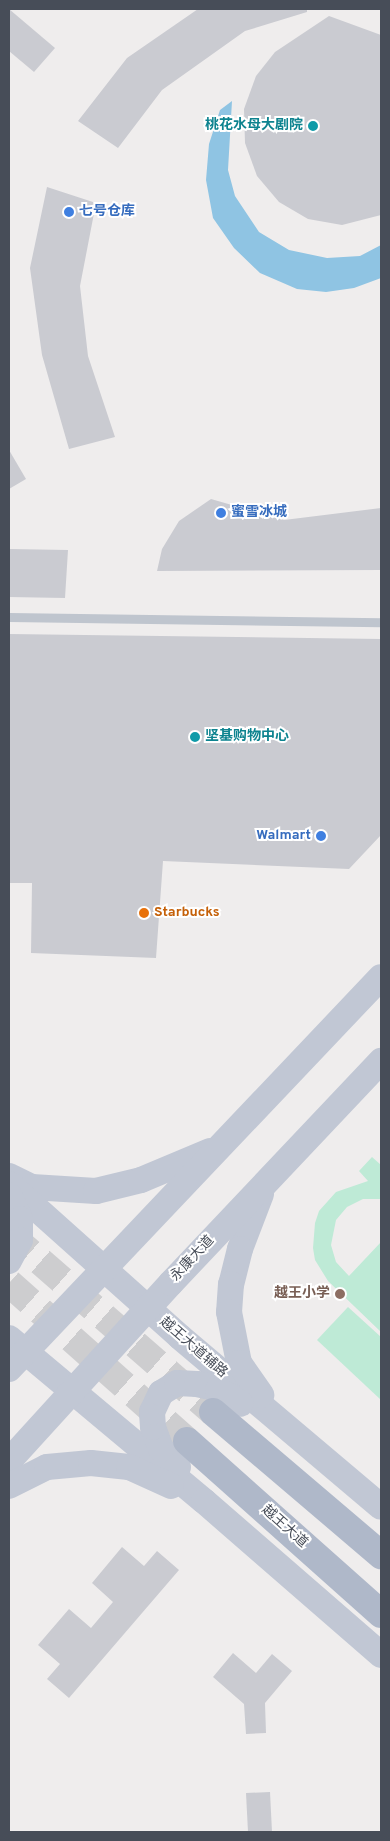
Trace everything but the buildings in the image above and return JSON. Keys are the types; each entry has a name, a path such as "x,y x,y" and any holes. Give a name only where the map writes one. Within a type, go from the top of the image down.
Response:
{"main road":[{"path":"381,976 103,1268 14,1353 73,1392 204,1500 381,1655"},
{"name":"永康大道","path":"9,1461 148,1308 381,1060"},
{"path":"9,1176 32,1187 96,1191 141,1180 220,1147"},
{"name":"越王大道辅路","path":"9,1184 148,1308 381,1507"},
{"path":"264,1184 240,1249 231,1284 229,1312 239,1363 284,1426"},
{"path":"9,1195 20,1219 20,1240 9,1261"},
{"path":"204,1500 161,1449 153,1427 152,1412 161,1393 177,1383 218,1389 245,1407 284,1426"},
{"path":"214,1412 381,1555"},
{"name":"越王大道","path":"187,1440 381,1614"},
{"path":"9,1486 47,1467 114,1465 129,1467 204,1500"}],"lane":[{"path":"9,617 381,622"}],"green space":[{"path":"372,1157 381,1165 381,1199 363,1199 347,1207 336,1220 331,1245 336,1262 349,1276 381,1242 381,1332 328,1281 315,1260 313,1248 315,1223 319,1211 336,1192 368,1181 359,1171"},
{"path":"348,1307 381,1337 381,1400 317,1340"}],"water":[{"path":"232,101 228,170 235,196 259,232 289,250 327,258 360,256 381,245 381,278 354,288 326,292 297,289 260,273 234,248 213,218 206,180 209,144 220,110"}],"tunnel":[{"path":"9,1234 213,1412"},
{"path":"9,1283 187,1441"}],"place":[{"name":"桃花水母大剧院","path":"313,126"},
{"name":"七号仓库","path":"69,212"},
{"name":"蜜雪冰城","path":"221,513"},
{"name":"坚基购物中心","path":"195,737"},
{"name":"Walmart","path":"321,836"},
{"name":"Starbucks","path":"144,913"},
{"name":"越王小学","path":"340,1294"}]}
